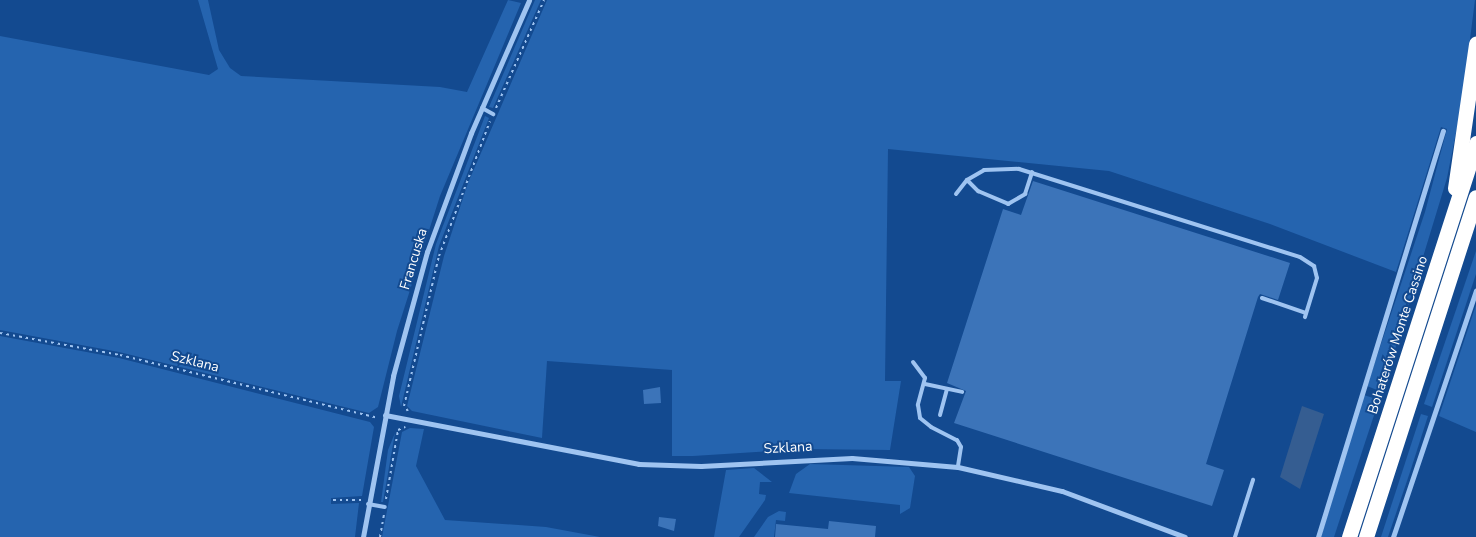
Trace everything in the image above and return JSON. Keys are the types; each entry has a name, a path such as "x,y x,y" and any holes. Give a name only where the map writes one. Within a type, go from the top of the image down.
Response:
{"highway":[{"path":"1446,239 1476,44"},
{"name":"Bohaterów Monte Cassino","path":"1349,537 1476,143"},
{"path":"1366,537 1476,197"},
{"path":"1445,295 1476,222"}],"street":[{"name":"Francuska","path":"363,537 384,417 427,252 482,108 529,0"},
{"path":"1318,537 1443,131"},
{"path":"1393,537 1476,291"},
{"name":"Szklana","path":"384,417 639,464 700,466 852,458 958,468 1062,491 1185,537"}],"lane":[{"path":"482,108 493,114"},
{"path":"956,194 967,180 984,170 999,168 1032,172 1308,260 1318,278 1305,315 1262,298"},
{"path":"967,180 978,191 1008,204 1026,194 1032,172"},
{"path":"913,362 925,384 918,405 920,418 931,428 957,440 961,452 958,468"},
{"path":"925,384 962,392"},
{"path":"940,415 947,389"},
{"path":"1235,537 1253,480"},
{"path":"368,502 385,507"}],"path":[{"path":"380,537 398,430 405,427 407,420 409,411 404,406 439,256 493,114 544,0"},
{"name":"Szklana","path":"0,333 120,355 384,417"},
{"path":"333,500 368,502"}],"shaded area":[{"path":"198,0 208,0 219,50 230,68 241,76 440,87 467,92 508,0 521,3 440,196 397,331 378,407 369,413 119,352 0,330 0,36 209,75 218,69"},
{"path":"535,0 541,0 493,108 489,107"},
{"path":"547,0 1475,0 1462,102 1447,178 1382,392 1367,386 1425,212 1447,129 1441,127 1396,272 1270,224 1109,171 888,149 885,381 901,381 890,450 801,449 672,456 672,370 547,361 542,438 412,411 407,406 444,256 468,183"},
{"path":"485,116 489,118 439,246 401,407 399,396 436,244"},
{"path":"1476,251 1476,274 1432,407 1424,404"},
{"path":"1476,305 1476,432 1439,416"},
{"path":"0,336 119,358 370,422 374,427 362,496 331,498 331,504 359,503 355,537 0,537"},
{"path":"1364,395 1379,400 1334,537 1321,537"},
{"path":"1302,406 1324,414 1300,489 1280,477"},
{"path":"1421,414 1428,416 1410,472 1388,537 1381,537"},
{"path":"410,428 424,429 416,466 445,520 546,527 600,537 382,537 402,432"},
{"path":"395,433 383,502 381,502 388,450"},
{"path":"810,464 909,467 915,476 910,508 900,514 900,505 789,493 796,474"},
{"path":"754,468 772,482 760,482 759,494 766,495 765,500 739,537 714,537 726,470"},
{"path":"779,511 786,512 785,521 776,520 774,537 754,537 768,517"}],"building":[{"path":"1033,181 1290,263 1278,300 1260,294 1258,297 1206,464 1224,470 1212,506 954,423 966,391 947,383 1003,209 1021,215"},
{"path":"660,387 661,403 644,404 643,390"},
{"path":"659,517 676,519 674,531 658,526"},
{"path":"829,521 876,526 875,537 775,537 776,524 828,529"}]}
